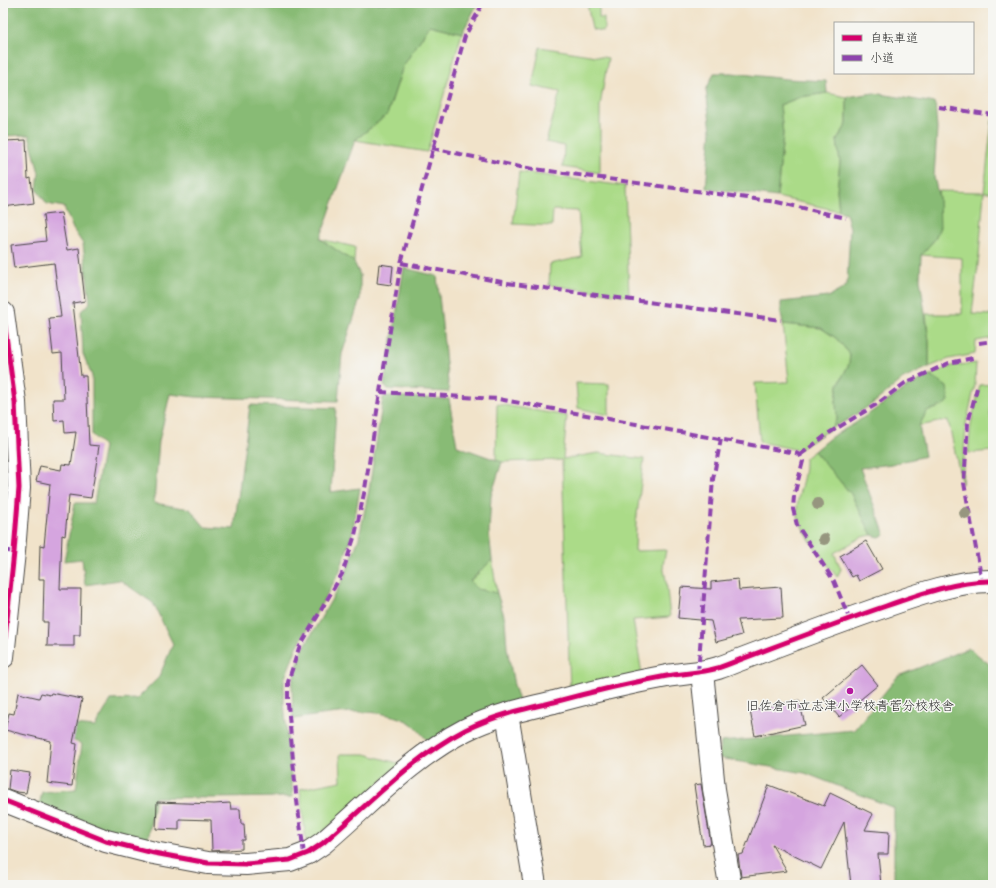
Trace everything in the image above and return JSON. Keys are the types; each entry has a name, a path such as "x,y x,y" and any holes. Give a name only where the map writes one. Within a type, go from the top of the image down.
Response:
{"street":[{"path":"3,313 15,402 19,488 3,657"},
{"path":"3,800 106,841 154,853 208,863 246,864 290,860 308,853 323,843 406,769 435,748 465,730 507,714 668,676 702,672 718,668 849,618 922,594 972,582 993,581"},
{"path":"702,672 714,789 730,885"},
{"path":"507,714 536,885"}],"green space":[{"path":"3,3 478,3 462,33 430,25 403,66 387,115 355,140 320,239 354,262 360,275 360,299 342,354 338,401 196,397 170,394 159,441 154,503 190,509 205,527 234,529 250,405 336,408 331,492 360,488 352,534 339,573 297,647 284,680 284,703 293,797 155,797 148,840 108,830 39,806 42,792 76,789 82,744 52,732 63,724 95,727 111,700 137,699 159,677 173,644 153,603 120,580 85,585 82,559 64,561 75,503 94,503 104,446 92,435 92,376 83,354 81,311 90,303 83,244 73,229 64,207 47,204 37,190 39,173 29,135 3,136"},
{"path":"587,3 599,3 599,18 604,18 604,31 592,29"},
{"path":"430,25 462,33 427,152 355,140 387,115 403,66"},
{"path":"540,47 608,58 600,106 600,173 563,167 564,146 546,142 560,92 532,86"},
{"path":"714,73 732,73 787,79 826,81 827,93 800,97 780,105 783,134 777,197 706,188 711,131 706,90"},
{"path":"827,93 847,97 847,124 837,140 840,162 837,190 839,211 777,197 783,134 780,105 800,97"},
{"path":"874,93 935,103 937,129 934,177 939,198 940,227 935,239 921,255 920,279 929,341 929,367 903,379 875,402 832,428 837,418 836,402 838,385 849,364 850,354 836,338 821,328 783,324 781,302 828,297 847,285 850,228 846,213 839,211 837,190 840,162 837,140 847,124 847,97"},
{"path":"992,120 993,120 993,192 984,192"},
{"path":"519,172 625,186 629,296 549,285 550,264 582,257 578,211 553,210 552,226 513,224"},
{"path":"938,191 984,192 979,256 972,314 993,315 993,338 976,341 975,354 949,359 929,367 929,341 926,314 962,314 962,258 921,255 935,239 939,198"},
{"path":"320,239 355,247 354,262"},
{"path":"404,268 437,276 449,392 388,389 384,386"},
{"path":"783,324 821,328 836,338 850,354 849,364 838,385 836,402 837,418 832,428 798,450 760,442 755,383 789,382"},
{"path":"976,363 975,385 966,424 962,484 948,420 919,426 927,411 940,407 947,387 930,375 952,366"},
{"path":"930,375 947,387 949,401 940,407 927,411 919,426 925,456 892,464 860,468 885,535 879,537 872,535 851,494 814,451 831,437 854,424 909,386"},
{"path":"576,383 609,384 609,415 578,408"},
{"path":"993,384 990,414 993,427 993,451 968,453 971,424 980,385"},
{"path":"386,396 449,399 457,446 502,462 491,496 489,532 492,560 470,581 477,589 497,593 505,619 507,648 514,685 519,701 429,742 407,721 379,713 350,712 293,719 292,684 302,651 345,576 359,538 369,490 383,398"},
{"path":"497,404 567,416 563,459 598,453 644,459 636,523 635,551 666,550 663,565 670,617 633,620 642,674 570,691 562,460 502,462 496,460"},
{"path":"814,451 851,494 872,535 862,537 834,553 841,569 837,577 807,536 802,527 797,511 805,458"},
{"path":"492,560 497,593 477,589 470,581"},
{"path":"969,648 993,667 993,885 894,885 894,808 805,773 719,758 721,742 854,730 898,676"},
{"path":"340,754 365,754 401,764 311,842 306,841 300,789 341,781"}],"building":[{"path":"26,140 28,179 31,178 34,203 3,207 3,182 7,181 5,141"},
{"path":"61,213 67,250 79,248 85,301 73,303 81,376 86,376 89,445 99,446 91,498 69,495 65,536 62,535 60,589 81,589 80,635 74,635 74,646 47,646 48,622 43,622 44,579 39,579 40,545 44,546 50,484 36,481 40,466 61,470 62,464 71,465 76,432 65,433 64,420 54,421 53,399 64,399 62,353 53,354 49,318 61,317 54,263 14,268 11,245 46,241 43,215"},
{"path":"379,264 393,266 391,285 377,283"},
{"path":"866,541 882,569 859,581 856,575 852,577 840,556"},
{"path":"738,579 739,590 781,587 783,618 738,620 742,635 716,642 711,621 678,618 681,587 711,589 711,582"},
{"name":"旧佐倉市立志津小学校青菅分校校舎","path":"862,665 878,685 839,717 823,698"},
{"path":"18,693 39,698 41,693 50,695 51,693 82,699 73,743 77,744 72,786 47,783 51,741 5,730 9,713 14,714"},
{"path":"799,700 805,725 755,736 750,711"},
{"path":"10,770 30,773 26,793 8,789"},
{"path":"701,784 711,844 703,845 694,785"},
{"path":"769,785 824,806 830,793 873,814 865,830 889,832 888,854 878,854 881,885 851,885 844,822 821,869 772,845 787,871 741,877 738,855 743,854"},
{"path":"157,802 214,804 230,803 231,809 240,809 241,824 244,824 245,840 242,840 242,849 212,851 211,820 179,819 179,830 156,829"}],"marked path":[{"path":"304,854 296,793 288,704 288,682 299,648 342,574 355,535 365,489 401,263 465,36 483,3"},
{"path":"939,107 993,115"},
{"path":"432,148 520,167 777,202 846,218"},
{"path":"401,263 507,283 781,320"},
{"path":"979,343 993,341"},
{"path":"800,455 829,433 877,404 905,383 949,363 973,358"},
{"path":"977,388 968,423 964,483 982,582"},
{"path":"380,392 498,399 796,453 800,455 803,461 794,496 793,509 797,525 834,581 849,618"},
{"path":"698,673 713,479 721,439"},
{"path":"3,550 14,552"}],"cycle path":[{"path":"3,313 15,402 19,488 3,657"},
{"path":"3,800 106,841 154,853 208,863 246,864 290,860 308,853 323,843 391,782 426,754 445,741 486,721 520,710 610,688 667,676 712,670 844,621 925,593 967,583 993,581"}],"place":[{"name":"旧佐倉市立志津小学校青菅分校校舎","path":"850,691"}]}
